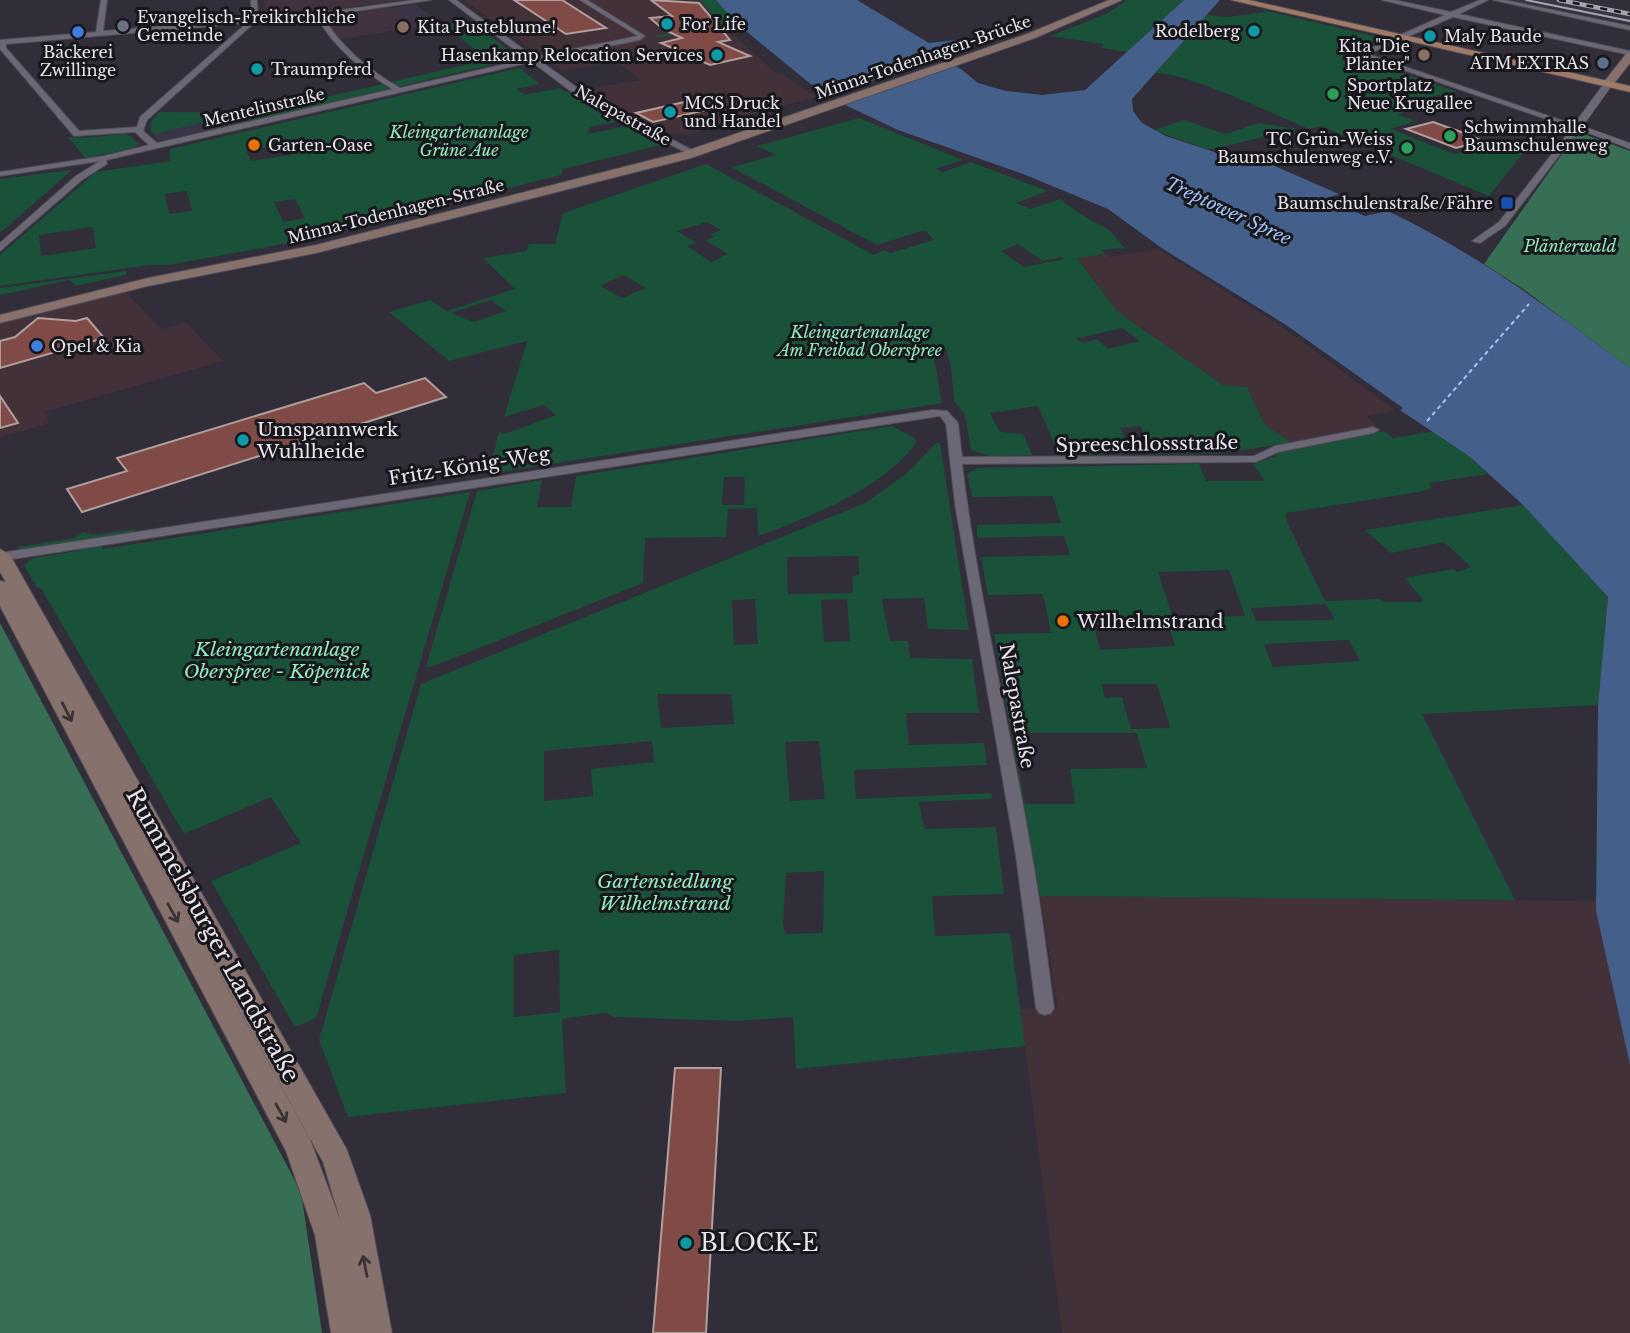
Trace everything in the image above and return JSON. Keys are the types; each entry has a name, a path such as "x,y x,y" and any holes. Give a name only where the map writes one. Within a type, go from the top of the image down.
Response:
{"main road":[{"path":"1096,5 1117,0"},
{"path":"1236,0 1268,4 1630,87"},
{"name":"Minna-Todenhagen-Brücke","path":"790,117 1045,31 1096,5"},
{"path":"1610,82 1630,55"},
{"name":"Minna-Todenhagen-Straße","path":"0,318 138,284 316,249 690,151 790,117"},
{"name":"Minna-Todenhagen-Straße","path":"0,312 124,281 304,247 690,151"},
{"name":"Rummelsburger Landstraße","path":"0,556 337,1159 355,1215 376,1333"},
{"name":"Rummelsburger Landstraße","path":"0,587 300,1148 330,1235 347,1333"}],"street":[{"path":"99,34 104,0"},
{"path":"138,129 150,112 253,21 254,0"},
{"path":"155,146 138,129 77,134 4,49 1,42 319,15 428,0"},
{"name":"Nalepastraße","path":"452,0 589,100 690,151"},
{"name":"Mentelinstraße","path":"0,174 104,158 642,36 583,0"},
{"path":"1385,0 1630,55"},
{"path":"1485,0 1362,54 1630,146"},
{"path":"1496,0 1630,28"},
{"path":"319,15 327,30 376,77 400,90"},
{"path":"1478,241 1502,224 1610,82"},
{"path":"0,248 79,178 107,160 104,158"},
{"name":"Fritz-König-Weg","path":"0,556 932,413 943,414"},
{"name":"Nalepastraße","path":"943,414 952,423 999,729 1024,856 1045,1008"},
{"name":"Spreeschlossstraße","path":"956,461 1240,460 1256,459 1275,449 1335,438"}],"shaded area":[{"path":"264,0 407,0 266,17"},
{"path":"464,0 700,0 720,23 778,75 782,74 816,97 689,134 670,134 586,89 640,80 617,62 562,71"},
{"path":"1513,0 1575,0 1630,11 1630,24"},
{"path":"415,4 440,22 422,24 415,19 407,20 391,8"},
{"path":"391,7 407,20 415,19 424,26 340,39 329,29 324,18"},
{"path":"243,114 253,121 167,140 158,140 153,134"},
{"path":"1158,249 1282,327 1395,410 1366,416 1377,426 1292,443 1265,425 1247,387 1223,385 1118,312 1077,257 1107,254 1110,257"},
{"path":"126,292 161,329 186,323 223,361 44,412 49,423 0,437 0,324"},
{"path":"1040,896 1596,901 1630,1065 1630,1333 1062,1333 1020,1009 1058,1007"}],"green space":[{"path":"700,0 716,0 736,23 658,38 655,36 720,23"},
{"path":"1127,0 1184,0 1127,52 1101,48 1104,44 1050,36 1106,14"},
{"path":"1262,10 1382,38 1344,52 1352,56 1340,59 1353,64 1367,61 1457,92 1412,100 1416,102 1395,108 1405,112 1398,115 1415,121 1391,129 1454,154 1494,143 1523,153 1489,196 1321,126 1309,129 1187,79 1155,73 1207,15 1227,17 1265,12"},
{"path":"470,21 519,58 253,121 243,114 153,134 151,131 151,122 160,112 256,113 487,60 480,54 484,53 479,53 444,25"},
{"name":"Kleingartenanlage Grüne Aue","path":"519,68 540,84 516,89 525,95 560,88 617,122 590,127 587,134 627,126 661,145 563,169 561,175 288,243 169,265 150,265 0,286 0,255 96,172 170,161 170,149","holes":["285,145 291,155 251,161 246,150","187,191 192,211 169,214 165,194","295,199 305,218 283,222 274,202","93,227 96,248 41,256 39,235"]},
{"name":"Kleingartenanlage Am Freibad Oberspree","path":"859,118 963,160 936,169 943,172 971,162 1048,191 1016,203 1030,209 1060,199 1108,229 1125,248 1101,250 1106,254 1077,258 1118,312 1223,385 1247,387 1265,425 1292,443 1222,453 1156,454 1140,426 1120,428 1135,454 1059,455 1038,406 990,413 1000,432 1023,434 1032,455 989,456 971,450 965,415 954,401 946,349 933,352 942,403 488,474 499,432 504,434 556,415 544,405 504,417 527,341 449,361 389,312 430,300 447,311 515,289 483,258 526,251 529,244 555,244 563,213 706,164 874,255 883,250 891,253 934,240 925,230 877,245 731,167 776,155 757,146","holes":["707,222 721,230 710,234 714,237 705,240 728,254 711,262 687,246 696,243 677,231","1018,244 1043,261 1062,257 1064,259 1024,267 1001,251","624,275 646,288 622,298 600,286","491,300 506,311 474,322 451,313","1122,328 1140,341 1108,349 1097,339 1082,343 1076,339"]},
{"path":"1184,120 1225,134 1259,123 1297,129 1208,150 1154,130"},
{"path":"123,134 131,136 139,144 134,148 85,158 68,137 84,138"},
{"name":"Plänterwald","path":"1586,135 1630,151 1630,368 1523,289 1484,264 1574,137"},
{"path":"72,170 0,233 0,179"},
{"path":"126,271 126,275 75,286 70,280 0,295 0,288"},
{"path":"892,426 915,438 916,443 885,474 865,488 800,520 758,536 757,508 728,509 726,537 645,538 643,583 426,667 477,491 542,480 537,507 571,507 576,476","holes":["724,477 745,477 744,505 722,505"]},
{"path":"1384,431 1393,438 1435,431 1488,474 1429,483 1432,488 1419,492 1286,513 1287,522 1325,601 1380,599 1384,602 1421,602 1423,600 1405,578 1453,569 1458,572 1471,567 1444,542 1391,553 1365,530 1523,505 1608,597 1598,705 1422,714 1515,900 1040,896 994,634 1051,633 1043,594 988,595 981,557 1070,555 1064,536 977,538 977,525 1061,523 1053,496 972,497 967,474 977,468 1199,464 1206,481 1265,481 1253,464 1277,456 1277,453","holes":["1229,570 1245,616 1173,618 1158,572","1326,604 1335,620 1256,621 1251,608","1168,624 1175,646 1100,650 1094,625","1349,640 1360,661 1273,667 1264,644","1102,684 1157,684 1170,728 1131,729 1122,697 1105,698","1012,733 1137,733 1147,768 1070,769 1075,804 1025,804"]},
{"name":"Gartensiedlung Wilhelmstrand","path":"936,443 940,443 969,630 928,629 924,598 882,599 890,641 908,641 910,658 972,659 979,713 906,713 909,745 984,743 987,765 854,770 856,799 991,793 992,799 919,802 924,829 996,827 1004,894 932,896 935,936 1010,933 1025,1046 796,1069 793,1017 736,1021 615,1017 606,1013 562,1019 566,1093 348,1117 319,1040 421,684 865,503 906,474","holes":["858,556 859,575 852,576 853,593 788,594 787,557","755,599 758,644 734,645 732,600","847,599 850,641 824,642 821,600","657,694 731,694 734,724 661,728","652,741 654,762 591,769 593,796 544,801 544,751","819,741 825,799 790,801 785,742","824,871 823,933 785,934 783,923 786,873","559,950 560,1012 514,1017 514,955"]},
{"name":"Kleingartenanlage Oberspree - Köpenick","path":"470,492 316,1018 295,1027 211,881 301,843 271,797 184,834 41,588 37,588 24,565 33,558 102,545 102,549"},
{"path":"135,529 133,533 19,550 17,547 75,538 83,532 93,535"},
{"path":"0,623 301,1192 322,1333 0,1333"}],"water":[{"name":"Treptower Spree","path":"716,0 857,0 929,43 955,40 961,44 935,47 934,56 961,69 978,83 1006,91 1042,95 1085,90 1184,0 1220,0 1132,99 1133,111 1142,123 1166,136 1238,160 1254,157 1339,194 1325,199 1365,216 1388,211 1420,227 1483,264 1630,368 1630,1065 1596,911 1598,705 1608,597 1523,505 1469,456 1400,410 1403,408 1286,325 1163,249 1108,209 1023,174 898,130 824,95 736,23"}],"pier":[{"path":"942,57 949,60 830,102 822,98"}],"building":[{"path":"514,0 562,0 606,28 566,34"},
{"path":"651,0 699,3 730,40 718,42 750,56 710,65 661,43 682,38 663,29 650,18 672,16"},
{"name":"MCS Druck und Handel","path":"693,100 711,109 653,122 636,113"},
{"name":"Schwimmhalle Baumschulenweg","path":"1433,122 1483,141 1456,148 1406,129"},
{"name":"Opel & Kia","path":"38,318 76,321 87,318 104,338 0,368 0,341 15,337"},
{"name":"Umspannwerk Wuhlheide","path":"425,378 446,397 82,512 67,489 127,471 117,458 364,383 376,393"},
{"path":"0,396 18,423 0,428"},
{"name":"BLOCK-E","path":"675,1068 721,1068 706,1333 653,1333"}],"ferry route":[{"path":"1427,421 1529,304"}],"tram line":[{"path":"1526,0 1630,21"}],"railway":[{"path":"1559,0 1630,14"}],"place":[{"name":"For Life","path":"667,24"},
{"name":"Evangelisch-Freikirchliche Gemeinde","path":"123,26"},
{"name":"Kita Pusteblume!","path":"403,27"},
{"name":"Rodelberg","path":"1254,31"},
{"name":"Bäckerei Zwillinge","path":"78,32"},
{"name":"Maly Baude","path":"1430,36"},
{"name":"Hasenkamp Relocation Services","path":"717,55"},
{"name":"Kita \"Die Plänter\"","path":"1424,55"},
{"name":"ATM EXTRAS","path":"1603,63"},
{"name":"Traumpferd","path":"257,69"},
{"name":"Sportplatz Neue Krugallee","path":"1333,94"},
{"name":"MCS Druck und Handel","path":"670,112"},
{"name":"Schwimmhalle Baumschulenweg","path":"1450,136"},
{"name":"Garten-Oase","path":"254,145"},
{"name":"TC Grün-Weiss Baumschulenweg e.V.","path":"1407,148"},
{"name":"Baumschulenstraße/Fähre","path":"1507,203"},
{"name":"Opel & Kia","path":"37,346"},
{"name":"Umspannwerk Wuhlheide","path":"243,440"},
{"name":"Wilhelmstrand","path":"1063,621"},
{"name":"BLOCK-E","path":"686,1243"}]}
